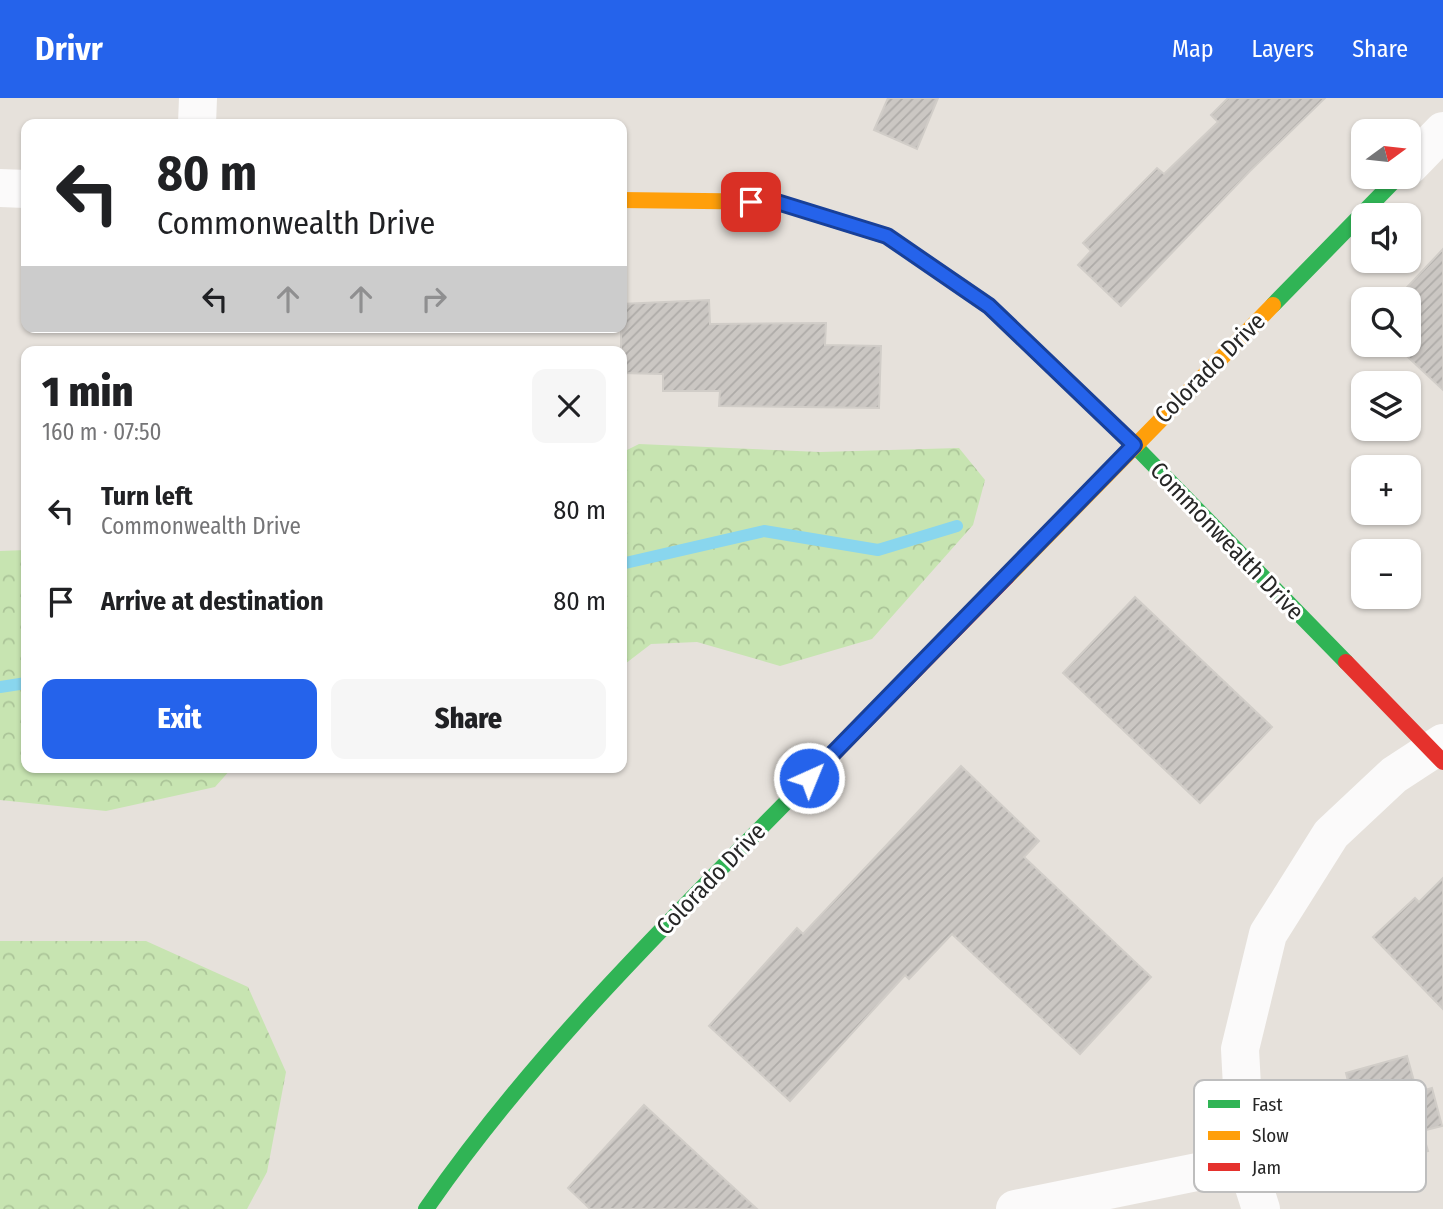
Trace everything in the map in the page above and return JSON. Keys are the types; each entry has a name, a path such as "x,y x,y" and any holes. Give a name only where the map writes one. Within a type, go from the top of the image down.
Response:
{"street":[{"path":"197,119 198,98"},
{"path":"1421,154 1443,131"},
{"path":"0,188 21,189"},
{"name":"Colorado Drive","path":"426,1209 462,1156 525,1076 607,987 1386,189"},
{"name":"Commonwealth Drive","path":"627,200 777,202 887,236 989,306 1134,445 1439,752"},
{"path":"1242,1080 1240,1049 1268,934 1331,834 1394,775 1439,752"},
{"path":"1015,1209 1194,1173"},
{"path":"1256,1192 1261,1209"}],"green space":[{"path":"639,444 820,452 959,448 985,480 973,525 872,639 780,666 697,642 651,644 627,662 627,450"},
{"path":"21,550 21,773 228,773 215,787 106,811 0,800 0,551"},
{"path":"0,941 146,941 248,987 286,1072 267,1172 247,1209 0,1209"}],"building":[{"path":"888,98 938,98 917,149 874,130"},
{"path":"1228,98 1325,98 1250,171 1121,306 1078,265 1091,251 1083,243 1157,168 1164,174 1218,122 1211,115"},
{"path":"1443,249 1443,390 1408,357 1421,357 1421,287 1407,287"},
{"path":"709,300 710,324 826,323 825,345 881,346 879,408 719,406 720,391 663,391 663,374 627,373 627,346 621,346 621,333 627,333 627,304"},
{"path":"1135,597 1272,727 1200,803 1063,673"},
{"path":"961,766 1039,841 1024,857 1151,977 1080,1054 952,934 909,979 905,975 790,1101 709,1026 797,928 803,934"},
{"path":"1443,878 1443,1009 1373,937 1415,898 1419,902"},
{"path":"1407,1056 1414,1080 1348,1080 1346,1073"},
{"path":"1432,1088 1442,1126 1426,1130 1426,1090"},
{"path":"644,1105 757,1209 590,1209 568,1188"}],"waterway":[{"path":"627,563 764,531 878,550 957,526"},
{"path":"0,687 21,684"}],"traffic: fast":[{"path":"1273,305 1386,189"},
{"path":"889,237 989,306 1134,445 1346,662"},
{"path":"426,1209 467,1152 556,1043 799,789"}],"traffic: slow":[{"path":"627,200 777,202 889,237"},
{"path":"1007,577 1273,305"}],"traffic: jam":[{"path":"799,789 1007,577"},
{"path":"1346,662 1443,762"}],"route":[{"path":"751,202 777,202 887,236 989,306 1134,445 809,778"}]}
